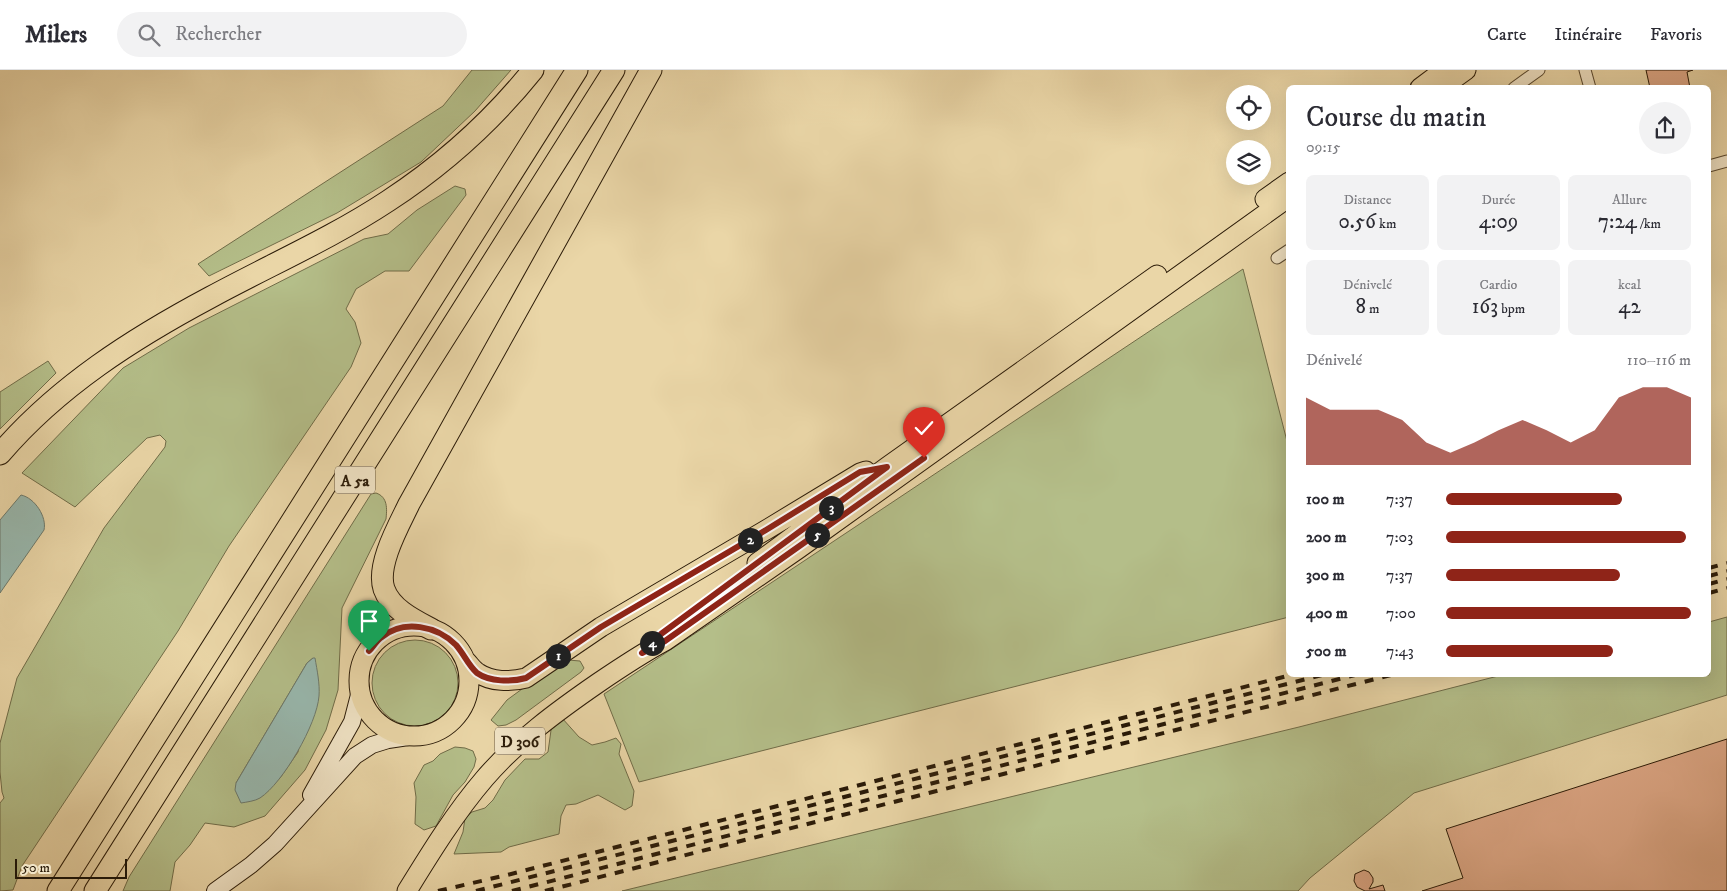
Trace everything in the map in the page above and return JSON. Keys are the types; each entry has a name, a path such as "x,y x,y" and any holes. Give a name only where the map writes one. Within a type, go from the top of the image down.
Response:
{"highway":[{"path":"0,454 54,400 98,365 144,335 211,297 338,230 387,201 438,165 487,121 533,70"},
{"name":"A 5a","path":"58,891 577,70"},
{"name":"A 5a","path":"95,891 614,70"},
{"path":"431,629 410,618 394,604 384,589 383,574 387,555 409,504 651,70"}],"main road":[{"path":"1424,85 1444,70"},
{"path":"1445,85 1466,70"},
{"name":"D 306","path":"642,653 661,634 887,467 1286,184"},
{"name":"D 306","path":"407,891 461,808 485,778 520,742 552,714 642,653 665,641 798,549 1286,199"},
{"path":"466,661 470,679 467,698 459,715 444,727 428,735 394,734 379,724 367,710 360,691 360,669 369,651 382,636 398,628 416,626 431,629 444,636 457,646 466,661 478,674 492,679 515,681 526,678 601,627 860,472 887,467"}],"street":[{"path":"1518,85 1539,70"},
{"path":"1585,70 1589,85"},
{"path":"1711,165 1727,161"},
{"path":"1277,258 1286,252"},
{"path":"298,818 352,722 360,691"},
{"path":"215,891 251,865 275,844 355,756 372,745 388,740 414,736"}],"green space":[{"path":"472,70 511,70 475,111 421,162 337,213 209,276 198,264 443,106"},
{"path":"455,186 465,189 466,195 409,271 385,271 356,289 346,309 355,322 361,343 351,367 229,546 178,631 22,866 13,890 0,891 0,803 4,798 0,772 0,743 17,678 104,528 165,447 166,441 160,435 147,438 75,507 22,473 123,368 189,328 364,239 388,234 417,210"},
{"path":"1243,269 1286,437 1286,618 639,782 604,694"},
{"path":"48,361 56,373 0,429 0,392"},
{"path":"376,493 385,500 386,519 342,608 338,690 326,730 305,770 265,816 234,827 205,823 190,845 175,862 170,891 123,891 129,877 371,494","holes":["313,658 298,752 280,778 259,798 236,783 307,663"]},
{"path":"1727,617 1727,695 1414,793 1310,878 1298,891 622,891 1299,727 1494,677 1711,677 1711,621"},
{"path":"407,640 423,640 432,643 446,652 455,666 458,683 455,700 446,714 432,723 423,726 407,726 391,719 379,707 372,691 372,675 379,659 391,647"},
{"path":"568,660 580,661 584,668 516,720 506,725 498,726 491,720 507,700 552,667"},
{"path":"562,718 579,737 592,745 616,738 621,744 619,754 634,791 632,806 625,810 598,795 576,804 566,805 561,816 559,834 509,847 501,852 454,854 463,832 465,818 472,812 485,808 493,800 505,780 525,759 539,759 548,752 552,723"},
{"path":"455,747 473,751 476,759 474,767 465,782 453,795 436,826 424,830 415,824 416,797 414,783 424,765"}],"water":[{"path":"21,495 31,500 39,509 44,519 44,530 0,593 0,520"},
{"path":"315,658 319,696 317,708 306,737 279,780 260,798 241,803 235,790 236,783 307,663"}],"building":[{"path":"1646,70 1693,70 1687,72 1689,85 1649,85"},
{"path":"1727,739 1727,891 1422,891 1463,878 1446,829"},
{"path":"1364,870 1369,872 1373,878 1369,889 1383,885 1385,891 1365,891 1357,887 1354,881 1355,874"}],"railway":[{"path":"1711,567 1727,563"},
{"path":"1711,575 1727,571"},
{"path":"1711,583 1727,579"},
{"path":"1711,592 1727,588"},
{"path":"438,891 1286,676"},
{"path":"476,891 1314,677"},
{"path":"512,891 1347,677"},
{"path":"545,891 1383,677"}],"route":[{"path":"369,651 382,636 398,628 416,626 431,629 457,646 466,661 478,674 492,679 515,681 526,678 601,627 860,472 887,467 661,634 642,653 665,641 798,549 924,458"}]}
